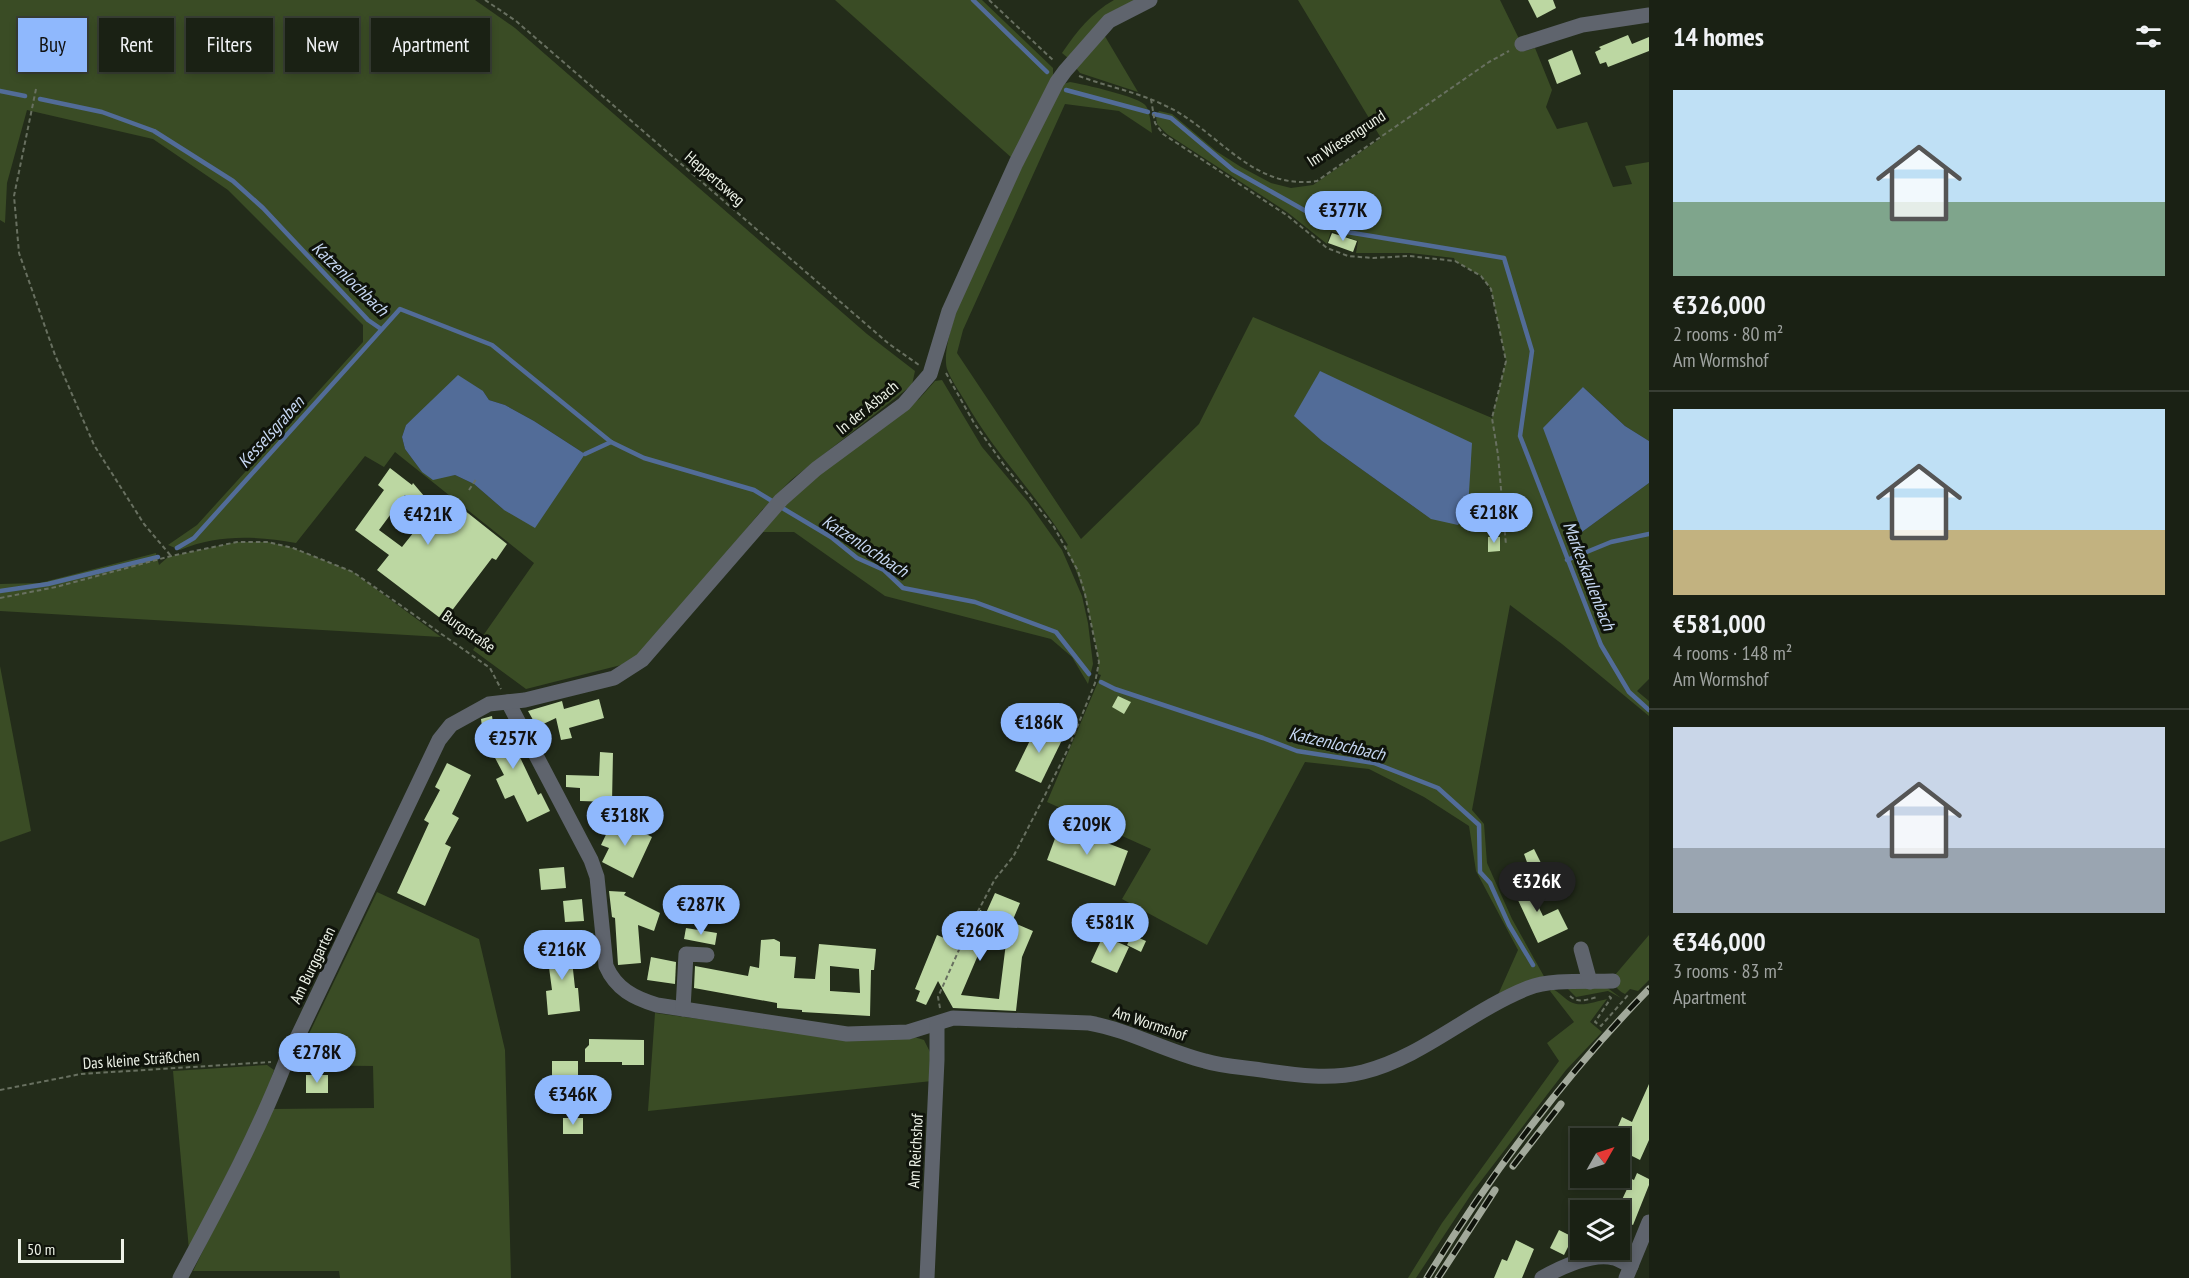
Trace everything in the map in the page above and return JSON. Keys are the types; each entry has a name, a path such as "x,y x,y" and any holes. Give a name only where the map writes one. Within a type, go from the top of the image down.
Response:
{"street":[{"name":"In der Asbach","path":"508,702 525,700 614,678 642,660 781,500 816,469 904,404 930,374 949,311 1016,163 1065,71 1109,21 1150,0"},
{"path":"1522,44 1582,25 1649,15"},
{"name":"Am Wormshof","path":"508,702 591,860 597,877 606,966 610,977 618,986 644,1001 847,1034 908,1032 937,1025 953,1018 1089,1023 1109,1027 1206,1062 1325,1076 1360,1073 1387,1065 1494,1004 1530,987 1549,983 1613,981"},
{"name":"Am Burggarten","path":"180,1278 225,1195 286,1061 439,740 451,724 467,714 489,704 508,702"},
{"path":"1581,949 1590,982"},
{"path":"682,1009 686,954 707,955"},
{"name":"Am Reichshof","path":"927,1278 937,1025"},
{"path":"1542,1278 1562,1266 1595,1258 1612,1257 1629,1272 1649,1222"}],"path":[{"name":"Heppertsweg","path":"485,0 516,21 889,345 930,374 946,373 974,423 1004,465 1054,527 1078,571 1099,662 1095,683 1069,747 1044,797 1012,857 995,879 959,951 938,997 940,1011 937,1025"},
{"path":"990,0 1065,71"},
{"name":"Im Wiesengrund","path":"1065,71 1097,84 1151,99 1187,118 1251,168 1287,182 1302,183 1317,181 1489,62 1522,44"},
{"path":"36,89 14,196 19,254 55,355 94,445 144,524 171,556"},
{"path":"1151,99 1155,123 1163,134 1288,216 1327,248 1348,256 1373,258 1410,256 1455,261 1481,276 1491,289 1506,361 1492,418 1498,455 1506,545"},
{"path":"469,490 477,478"},
{"name":"Burgstraße","path":"0,598 56,588 171,556 237,542 268,542 293,548 353,572 490,668 508,702"},
{"path":"1569,995 1580,1001 1607,995 1611,998 1595,1022 1601,1026 1629,994"},
{"name":"Das kleine Sträßchen","path":"0,1090 81,1074 286,1061"}],"green space":[{"path":"0,0 475,0 515,28 867,334 915,371 912,385 791,480 762,510 659,634 629,663 526,689 473,650 534,563 395,452 384,467 365,456 296,543 238,538 209,541 180,550 168,545 197,525 363,342 363,325 228,190 153,139 27,110 7,183 5,223 0,220","holes":["483,391 489,400 505,405 585,454 504,510 474,484 455,475 444,476 422,472 405,449 402,437 406,425 425,408"]},
{"path":"835,0 982,0 1053,68 1053,80 1013,159"},
{"path":"1114,0 1137,0 1068,58 1062,53 1085,23"},
{"path":"1298,0 1500,0 1525,51 1535,48 1552,90 1546,107 1557,129 1587,122 1613,187 1632,184 1625,166 1649,162 1649,441 1625,426 1583,387 1582,532 1649,483 1649,679 1637,691 1649,701 1649,716 1562,644 1510,605 1472,810 1484,824 1487,863 1512,919 1546,980 1497,997 1518,950 1476,871 1469,826 1424,797 1369,769 1305,762 1207,945 1122,899 1151,849 1047,802 1101,675 1098,674 1097,653 1082,588 1065,547 1068,545 976,420 947,369 947,346 956,312 971,272 1012,184 1063,84 1070,82 1111,91 1142,102 1148,112 1152,133 1119,111 1065,104 963,330 957,353 1081,539 1199,424 1253,317 1492,418 1506,361 1491,289 1481,276 1455,261 1454,258 1410,253 1356,253 1358,241 1331,231 1327,244 1287,212 1167,134 1157,124 1156,116 1159,111 1172,114 1216,151 1241,167 1271,183 1291,188 1313,185 1381,138","holes":["1295,416 1431,519 1322,441"]},
{"path":"1103,33 1138,92 1080,73 1076,68"},
{"path":"942,380 982,447 1028,502 1062,550 1082,596 1088,623 1093,664 1088,684 1072,657 1051,639 885,596 794,532 758,532 773,513 825,469 919,399 935,381"},
{"path":"237,542 268,542 293,548 353,572 441,637 0,611 0,584 40,583 156,553 159,565 168,557"},
{"path":"0,666 31,831 0,842"},
{"path":"377,892 479,939 505,1050 511,1278 340,1278 339,1271 193,1271 273,1109 374,1108 373,1066 294,1065"},
{"path":"1649,935 1649,980 1638,991 1630,989 1625,994 1616,986 1615,975"},
{"path":"1605,986 1621,998 1608,991 1576,997 1567,988"},
{"path":"1552,989 1570,1002 1577,1004 1607,999 1590,1022 1602,1032 1566,1070 1474,1190 1416,1278 1408,1278 1442,1223 1559,1061 1547,1043 1574,1022 1550,991"},
{"path":"655,1013 840,1038 911,1036 924,1040 930,1052 932,1081 648,1111"},
{"path":"267,1065 274,1070 263,1102 189,1250 173,1071"}],"water":[{"path":"1320,371 1472,443 1468,509 1458,525 1431,519 1322,441 1294,416"},
{"path":"458,375 483,391 489,400 505,405 534,421 585,454 535,528 504,510 474,484 455,475 433,480 422,472 405,449 402,437 406,425"},
{"path":"1583,387 1625,426 1649,441 1649,483 1582,532 1543,428"}],"building":[{"path":"1528,0 1553,0 1556,8 1537,18"},
{"path":"1628,35 1632,44 1649,37 1649,51 1608,67 1606,62 1600,64 1595,52 1601,49 1599,47"},
{"path":"1572,50 1581,74 1557,84 1548,60"},
{"path":"1332,233 1357,241 1353,252 1328,243"},
{"path":"390,468 412,485 413,483 447,523 459,506 507,544 496,560 492,558 444,621 377,570 389,555 355,530 384,490 378,485","holes":["405,495 425,518 402,547 379,530"]},
{"path":"1488,537 1500,537 1500,551 1488,552"},
{"path":"1118,696 1131,702 1124,714 1112,707"},
{"path":"599,699 604,718 569,728 572,738 561,740 556,718 537,727 528,711 562,701 564,709"},
{"path":"492,716 494,729 506,723 520,749 517,751 538,795 541,793 550,811 527,822 514,795 505,799 496,779 504,775 483,735 481,719"},
{"path":"1038,724 1064,736 1041,783 1015,771"},
{"path":"600,752 613,753 612,802 580,801 580,788 566,787 566,775 599,776"},
{"path":"447,763 471,775 452,814 459,818 445,844 451,847 425,906 397,893 429,823 424,820 440,790 435,787"},
{"path":"614,818 652,837 633,878 602,862 609,848 601,845"},
{"path":"1060,825 1128,851 1115,886 1047,860"},
{"path":"1534,849 1543,867 1531,873 1524,854"},
{"path":"564,867 566,888 541,890 539,869"},
{"path":"1523,875 1543,916 1558,909 1568,929 1538,943 1509,881"},
{"path":"609,891 626,892 624,895 660,913 654,931 638,925 641,963 618,965 615,918 612,917"},
{"path":"995,893 1020,903 1012,922 1033,931 1022,957 1016,1011 953,1008 938,981 926,1005 916,1001 920,991 915,989 937,935 965,947 980,910 986,913","holes":["987,934 1006,943 999,999 961,995"]},
{"path":"582,899 584,921 565,922 563,901"},
{"path":"686,928 717,933 715,945 684,939"},
{"path":"1132,935 1146,941 1141,952 1127,945"},
{"path":"1103,936 1129,947 1117,973 1091,962"},
{"path":"774,939 780,942 780,956 796,957 794,978 815,979 819,944 876,949 874,970 871,970 870,1016 802,1012 802,1010 777,1008 777,1003 694,988 695,966 748,976 750,966 759,968 761,940","holes":["830,966 859,969 860,993 830,991"]},
{"path":"570,942 580,1011 548,1015 546,991 552,990 546,945"},
{"path":"651,957 676,962 675,984 647,980"},
{"path":"589,1039 644,1040 644,1065 622,1065 622,1062 585,1062 585,1049 589,1045"},
{"path":"552,1061 578,1061 578,1092 556,1092 556,1079 552,1079"},
{"path":"306,1075 328,1075 328,1093 306,1093"},
{"path":"1649,1084 1649,1140 1640,1160 1630,1155 1630,1128 1617,1128 1622,1117 1632,1122"},
{"path":"563,1118 583,1118 583,1134 563,1134"},
{"path":"1637,1173 1649,1179 1649,1185 1633,1225 1630,1224 1630,1200 1622,1200 1627,1189 1625,1188 1630,1188 1630,1178 1634,1180"},
{"path":"1559,1230 1570,1236 1570,1243 1564,1255 1550,1248"},
{"path":"1516,1240 1534,1249 1522,1278 1494,1278 1502,1259 1507,1261"}],"waterway":[{"name":"Markeskaulenbach","path":"973,0 1047,72"},
{"name":"Markeskaulenbach","path":"1066,90 1148,112"},
{"name":"Katzenlochbach","path":"0,91 25,96"},
{"name":"Katzenlochbach","path":"40,99 102,112 154,131 233,181 263,208 368,320 381,329"},
{"name":"Markeskaulenbach","path":"1154,114 1171,118 1233,170 1341,231 1504,258 1532,351 1520,436 1601,645 1629,692 1649,710"},
{"name":"Katzenlochbach","path":"177,548 194,538 400,309 492,345 611,442 644,458 754,490 772,501"},
{"path":"585,454 611,442"},
{"name":"Katzenlochbach","path":"784,509 831,537 857,558 884,570 903,588 975,602 1056,632 1089,674"},
{"path":"1567,560 1611,542 1649,534"},
{"name":"Kesselsgraben","path":"0,591 48,584 158,557"},
{"name":"Katzenlochbach","path":"1101,682 1115,689 1297,751 1374,763 1438,788 1479,825 1480,872 1490,883 1509,925 1533,965"}],"railway":[{"path":"1427,1278 1476,1202 1558,1091 1649,989"},
{"path":"1513,1166 1561,1104"},
{"path":"1438,1278 1495,1190"}]}
